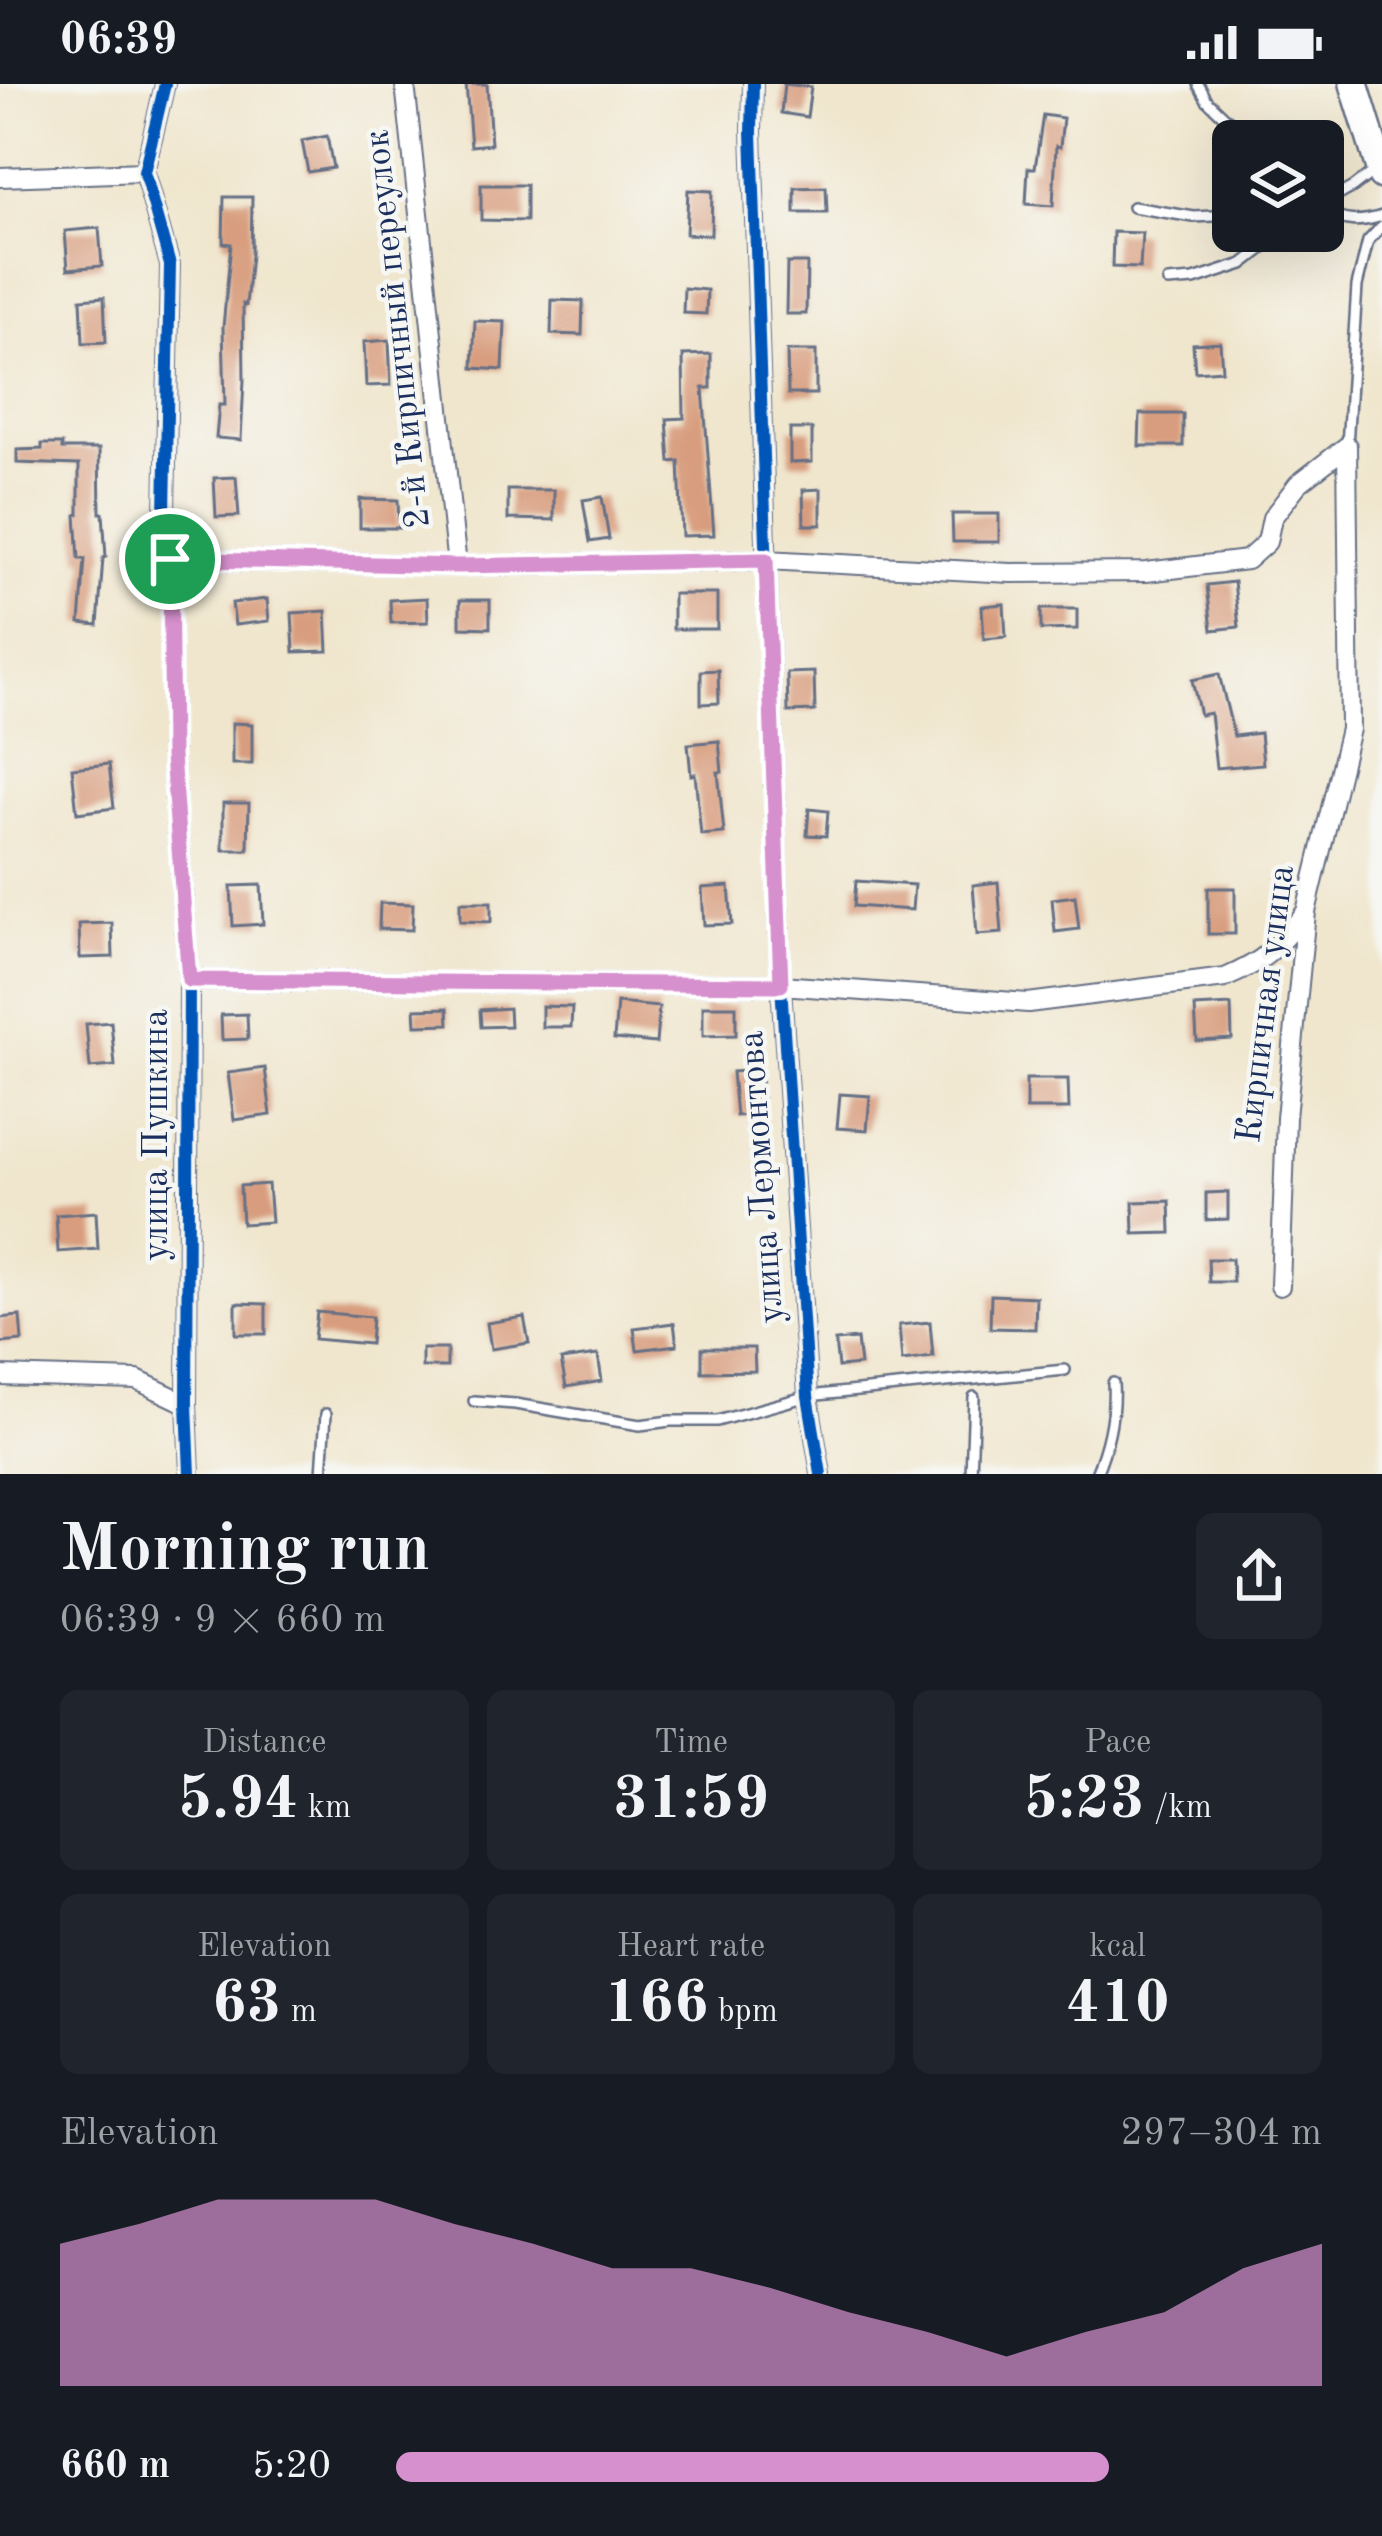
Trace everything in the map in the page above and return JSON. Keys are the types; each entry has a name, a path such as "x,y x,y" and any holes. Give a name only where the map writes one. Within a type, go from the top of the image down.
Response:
{"street":[{"name":"улица Пушкина","path":"165,84 144,172 170,265 165,512 170,559 172,756 189,980 190,1474"},
{"name":"2-й Кирпичный переулок","path":"406,84 457,566"},
{"name":"улица Лермонтова","path":"753,84 781,985 808,1396 821,1474"},
{"path":"1354,84 1381,171"},
{"path":"0,177 144,172"},
{"name":"2-й Кирпичный переулок","path":"170,559 457,566 766,560 1011,573 1146,572 1247,560 1267,542 1271,518 1298,484 1347,446"},
{"name":"Кирпичная улица","path":"1280,1286 1286,1118 1306,912 1350,729 1347,446"},
{"path":"189,980 781,985 1028,1003 1226,978 1274,951 1306,912"},
{"path":"0,1376 137,1380 187,1403"}],"lane":[{"path":"1198,84 1228,120"},
{"path":"1344,193 1381,171"},
{"path":"1132,207 1181,216 1212,215"},
{"path":"1344,220 1359,223 1382,216"},
{"path":"1347,446 1358,286 1368,242 1382,226"},
{"path":"1168,282 1194,280 1244,264 1259,252"},
{"path":"474,1401 640,1425 717,1420 808,1396 1065,1370"},
{"path":"1096,1474 1114,1408 1113,1383"},
{"path":"971,1474 974,1397"},
{"path":"322,1474 326,1414"}],"building":[{"path":"466,84 487,84 491,144 471,146"},
{"path":"784,84 811,87 807,117 781,113"},
{"path":"1043,115 1063,118 1060,147 1056,146 1053,206 1026,204 1028,168 1035,168"},
{"path":"327,136 333,168 308,172 302,141"},
{"path":"481,185 526,185 526,221 481,220"},
{"path":"826,187 827,213 795,213 795,188"},
{"path":"688,190 712,191 711,235 686,234"},
{"path":"224,197 252,197 251,255 243,304 241,440 216,438 219,405 225,405 223,327 231,244 223,243"},
{"path":"99,228 102,266 68,269 65,231"},
{"path":"1113,232 1142,233 1140,268 1112,267"},
{"path":"787,263 807,263 806,314 786,314"},
{"path":"684,288 707,290 706,314 683,313"},
{"path":"104,297 106,342 83,343 81,299"},
{"path":"552,300 583,301 582,335 551,334"},
{"path":"475,321 505,322 503,370 473,368"},
{"path":"389,340 391,385 366,386 364,342"},
{"path":"1220,342 1222,370 1195,372 1193,344"},
{"path":"787,351 816,351 816,394 788,394"},
{"path":"711,354 711,388 703,388 714,535 682,536 679,461 670,462 667,419 684,418 683,355"},
{"path":"1140,414 1183,414 1183,446 1139,446"},
{"path":"790,429 812,429 812,462 790,463"},
{"path":"42,444 99,449 106,557 98,625 80,623 85,559 79,559 76,515 79,465 17,463 17,450 42,449"},
{"path":"236,477 239,516 216,517 214,478"},
{"path":"821,489 821,525 804,525 803,490"},
{"path":"508,490 554,490 554,520 508,519"},
{"path":"602,497 609,539 590,542 583,500"},
{"path":"360,499 398,500 399,528 360,528"},
{"path":"952,514 999,514 999,542 953,542"},
{"path":"1234,582 1239,627 1212,630 1207,585"},
{"path":"673,594 717,594 717,629 673,629"},
{"path":"427,598 428,622 391,623 390,600"},
{"path":"267,599 269,621 235,625 232,603"},
{"path":"460,600 490,600 490,628 460,627"},
{"path":"1004,604 1006,637 984,639 982,606"},
{"path":"1041,609 1077,609 1077,629 1041,630"},
{"path":"326,611 328,651 294,652 292,613"},
{"path":"718,670 719,703 701,704 701,671"},
{"path":"814,672 815,711 788,712 787,673"},
{"path":"1219,674 1234,736 1260,733 1263,764 1216,768 1210,713 1200,715 1192,680"},
{"path":"232,723 252,724 252,764 232,764"},
{"path":"719,741 724,833 701,835 688,744"},
{"path":"109,764 114,808 77,813 72,768"},
{"path":"223,803 249,803 248,850 223,850"},
{"path":"809,809 828,811 826,836 807,835"},
{"path":"856,881 914,885 912,910 854,906"},
{"path":"998,882 1002,933 977,935 973,885"},
{"path":"261,885 263,924 233,926 231,886"},
{"path":"729,886 732,924 704,925 702,888"},
{"path":"1208,888 1235,888 1235,934 1208,934"},
{"path":"1075,896 1079,929 1055,932 1052,899"},
{"path":"460,902 491,902 491,922 460,921"},
{"path":"380,903 413,904 412,930 379,929"},
{"path":"112,923 113,957 80,958 79,924"},
{"path":"617,1003 659,1007 656,1043 614,1039"},
{"path":"1231,1005 1232,1039 1197,1041 1195,1007"},
{"path":"542,1006 572,1007 571,1027 542,1027"},
{"path":"703,1006 736,1006 736,1035 703,1036"},
{"path":"448,1008 449,1024 416,1025 415,1009"},
{"path":"509,1008 510,1026 481,1027 480,1010"},
{"path":"247,1014 248,1039 222,1040 221,1015"},
{"path":"111,1022 115,1066 90,1068 86,1024"},
{"path":"265,1068 271,1115 234,1120 228,1073"},
{"path":"760,1070 764,1114 736,1116 732,1072"},
{"path":"1026,1079 1068,1079 1069,1109 1026,1109"},
{"path":"840,1094 870,1096 867,1130 837,1128"},
{"path":"268,1184 271,1222 242,1224 240,1186"},
{"path":"1228,1192 1228,1219 1206,1220 1206,1193"},
{"path":"1170,1201 1171,1233 1134,1234 1133,1202"},
{"path":"96,1212 98,1249 58,1252 56,1215"},
{"path":"1208,1259 1232,1259 1233,1282 1209,1282"},
{"path":"991,1295 1036,1297 1035,1329 990,1328"},
{"path":"236,1303 266,1304 266,1334 236,1334"},
{"path":"317,1312 372,1317 370,1344 314,1339"},
{"path":"20,1316 22,1341 0,1343 0,1318"},
{"path":"524,1317 529,1343 491,1349 487,1323"},
{"path":"930,1322 933,1357 902,1361 899,1325"},
{"path":"674,1323 677,1345 637,1350 634,1328"},
{"path":"857,1339 860,1365 838,1367 835,1341"},
{"path":"702,1348 754,1348 755,1371 702,1372"},
{"path":"422,1349 447,1349 447,1367 422,1367"},
{"path":"598,1355 602,1381 566,1387 561,1360"}],"cycle path":[{"path":"165,84 144,172 170,265 165,512 170,559 172,756 189,980 190,1474"},
{"path":"753,84 781,985 808,1396 821,1474"}],"route":[{"path":"170,559 457,566 766,560 781,985 189,980 172,756 170,559"}]}
